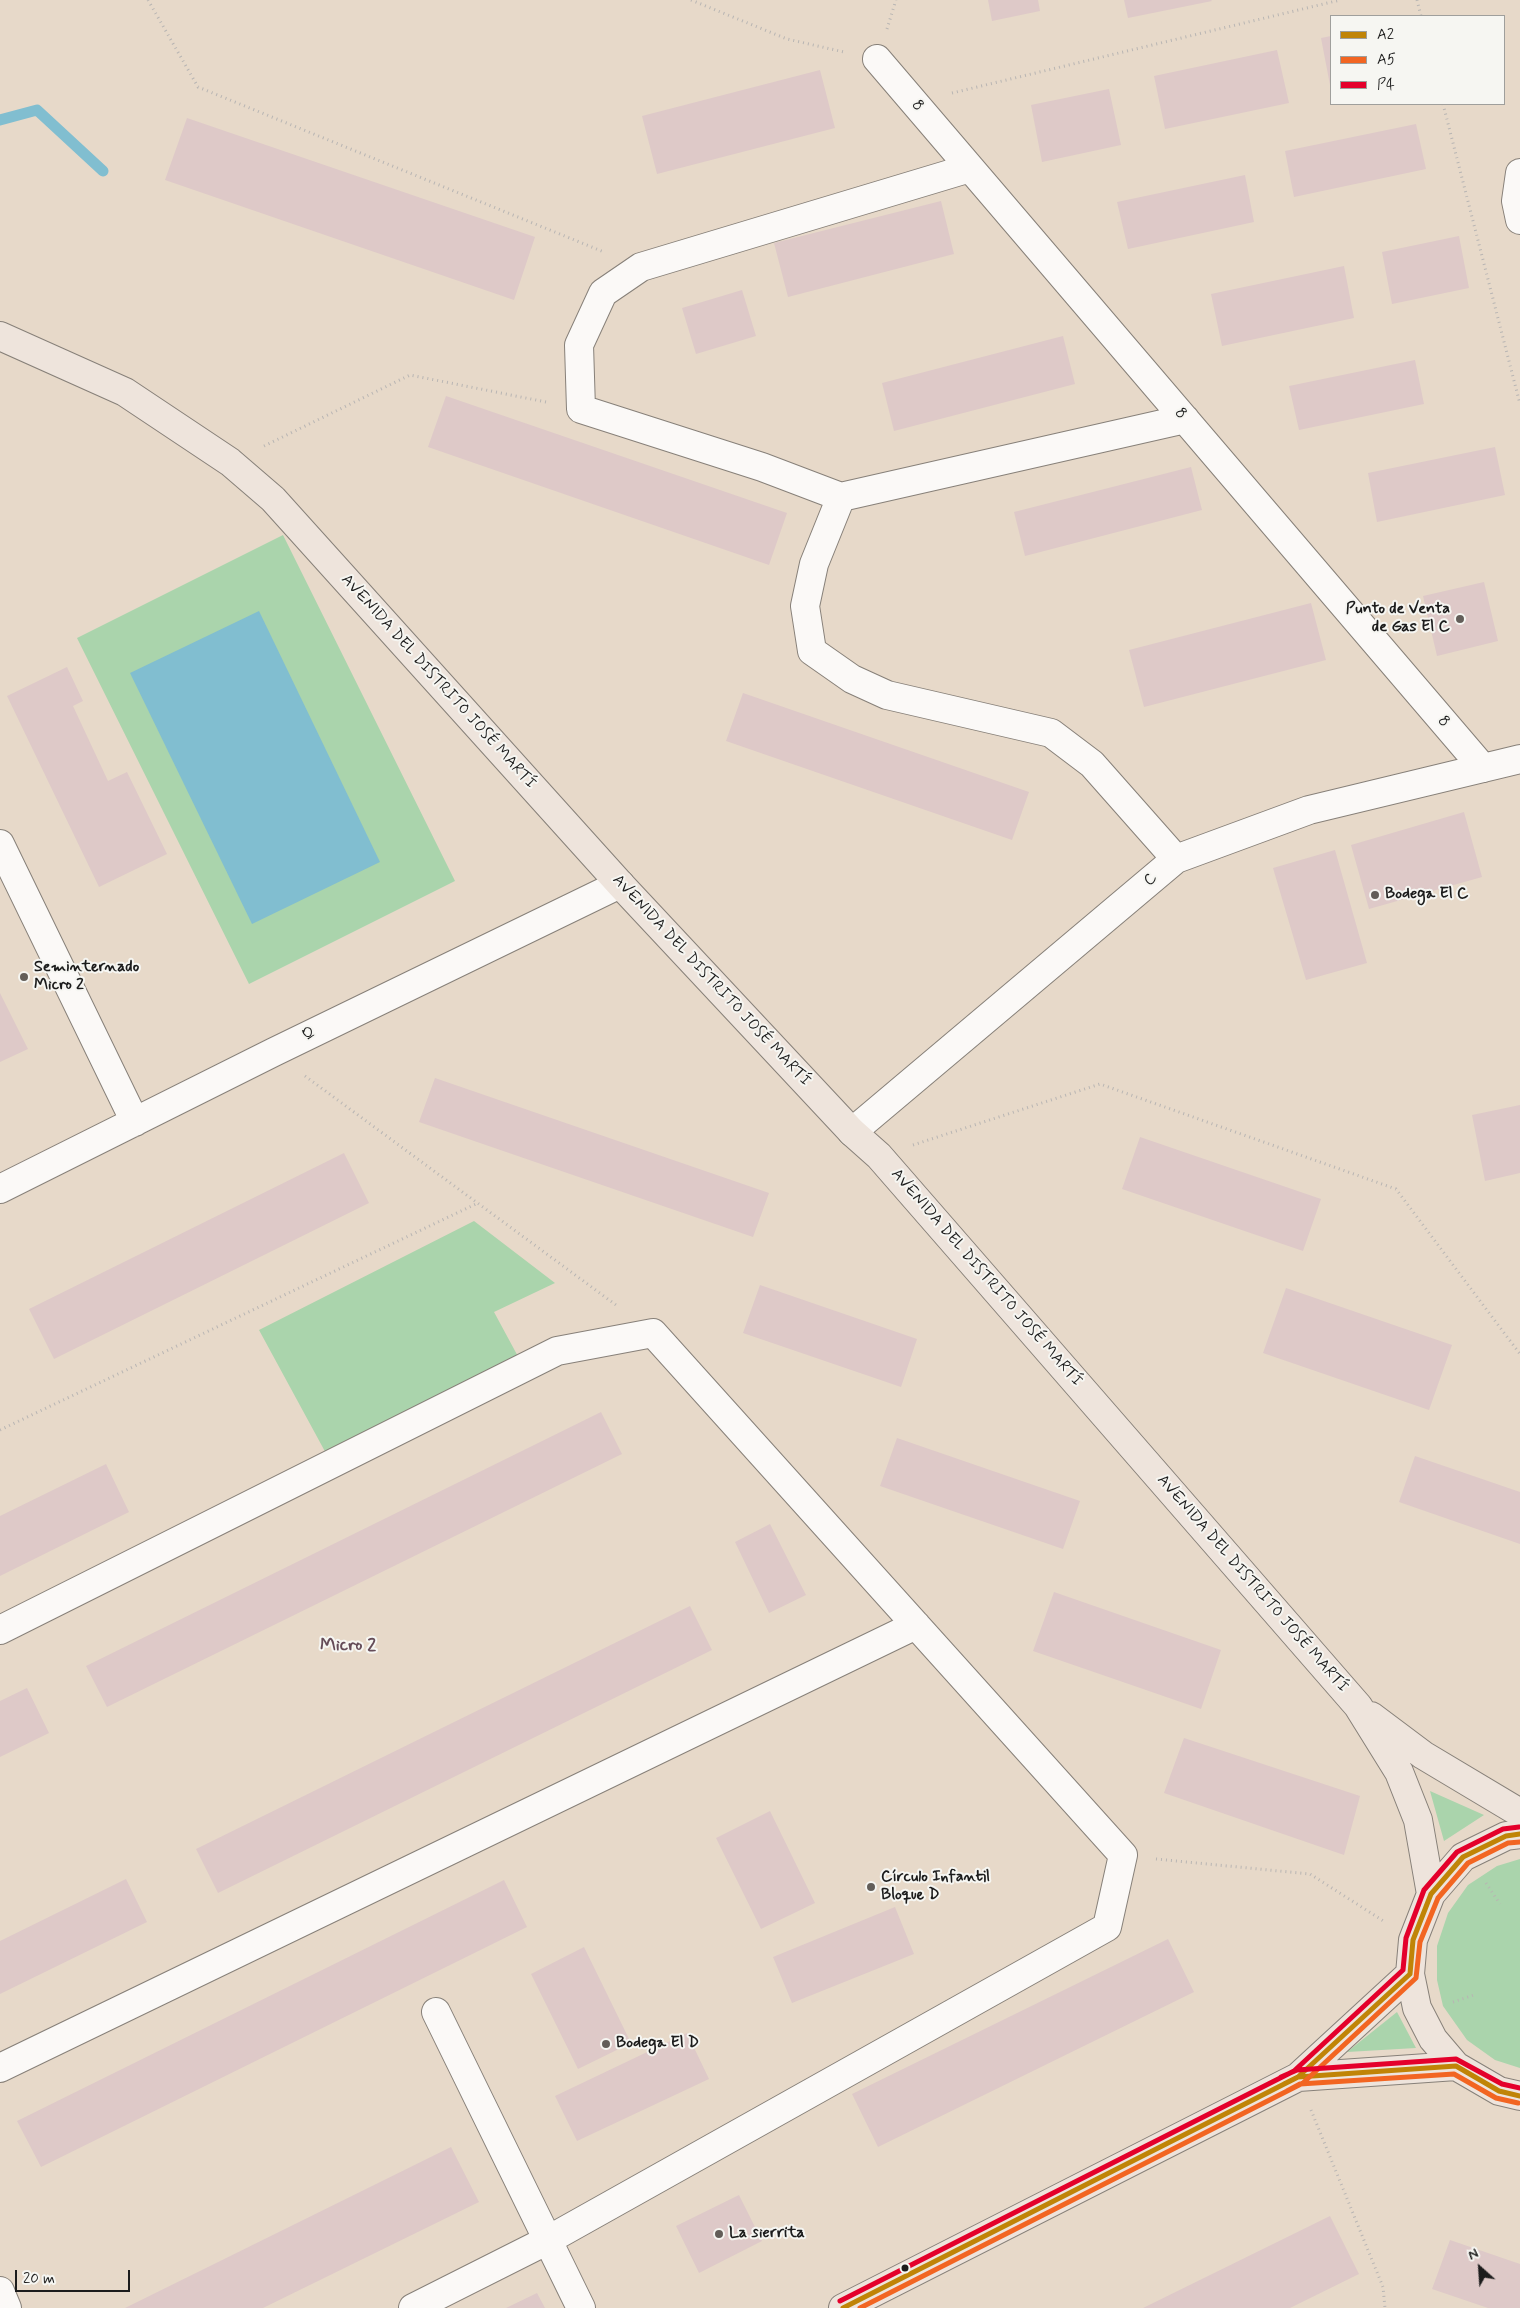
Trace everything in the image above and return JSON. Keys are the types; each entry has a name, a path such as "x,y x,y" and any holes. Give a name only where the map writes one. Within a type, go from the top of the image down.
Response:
{"main road":[{"name":"AVENIDA DEL DISTRITO JOSÉ MARTÍ","path":"0,336 125,392 230,462 273,499 620,884 852,1132 879,1156 1358,1706 1399,1772 1418,1820 1431,1894"},
{"name":"AVENIDA DEL DISTRITO JOSÉ MARTÍ","path":"1358,1706 1423,1755 1520,1813"},
{"path":"1520,1834 1506,1836 1463,1857 1431,1894 1413,1940 1410,1974 1417,2008 1433,2039 1456,2066 1498,2091 1520,2096"},
{"path":"843,2308 1298,2077 1410,1974"},
{"path":"1298,2077 1456,2066"}],"street":[{"name":"8","path":"877,59 1483,768"},
{"path":"970,168 641,267 603,293 579,345 581,409 762,467 841,497 1185,419"},
{"path":"1520,173 1516,201 1520,220"},
{"path":"841,497 814,564 804,606 812,651 852,679 887,695 1051,733 1092,764 1176,859"},
{"name":"C","path":"852,1132 1176,859 1309,810 1520,759"},
{"path":"0,844 135,1122"},
{"name":"Q","path":"0,1189 274,1052 620,884"},
{"path":"0,1630 555,1347 653,1332 1123,1856 1107,1927 548,2240 413,2308"},
{"path":"0,2068 916,1625"},
{"path":"436,2012 581,2308"},
{"path":"0,2291 7,2308"}],"path":[{"path":"148,0 198,87 641,267"},
{"path":"691,0 787,39 877,59"},
{"path":"914,102 1340,0"},
{"path":"1417,0 1421,15"},
{"path":"1444,105 1520,404"},
{"path":"230,462 410,375 581,409"},
{"path":"274,1052 653,1332"},
{"path":"879,1156 1100,1084 1396,1189 1520,1354"},
{"path":"0,1430 478,1203"},
{"path":"1123,1856 1310,1874 1413,1940"},
{"path":"1481,1876 1500,1904"},
{"path":"1450,2003 1474,1994"},
{"path":"1298,2077 1383,2287 1385,2308"}],"green space":[{"path":"283,535 455,881 249,984 77,638"},
{"path":"474,1221 555,1283 494,1312 521,1362 328,1457 259,1330"},
{"path":"1430,1791 1484,1815 1444,1841"},
{"path":"1520,1859 1520,2068 1495,2060 1467,2040 1443,2006 1437,1980 1437,1946 1448,1913 1468,1885 1497,1866"},
{"path":"1397,2012 1416,2048 1347,2052"}],"water":[{"path":"259,611 380,862 252,924 130,673"}],"building":[{"path":"988,0 1038,0 1040,11 992,21"},
{"path":"1124,0 1211,0 1212,1 1128,18"},
{"path":"1330,36 1330,85 1321,38"},
{"path":"1277,50 1289,103 1165,129 1154,76"},
{"path":"820,70 835,128 657,174 642,116"},
{"path":"1109,89 1121,145 1042,162 1031,105"},
{"path":"187,118 535,237 514,300 165,180"},
{"path":"1416,124 1426,169 1294,197 1285,151"},
{"path":"1245,175 1254,222 1128,249 1117,202"},
{"path":"941,201 954,254 788,297 774,243"},
{"path":"1459,236 1469,288 1392,304 1382,252"},
{"path":"1344,266 1354,318 1222,346 1211,294"},
{"path":"742,290 756,336 696,354 682,308"},
{"path":"1063,336 1075,384 894,431 882,383"},
{"path":"1415,360 1424,404 1299,430 1289,386"},
{"path":"446,396 787,513 769,565 428,447"},
{"path":"1495,447 1505,495 1377,522 1368,473"},
{"path":"1191,467 1202,510 1025,556 1014,512"},
{"name":"Punto de Venta de Gas El C","path":"1484,582 1498,641 1437,656 1423,596"},
{"path":"1311,603 1326,660 1144,707 1129,650"},
{"path":"67,667 83,701 73,706 108,781 127,772 167,854 99,887 7,696"},
{"path":"743,693 1029,792 1012,840 726,741"},
{"path":"1464,812 1482,877 1369,909 1351,845"},
{"path":"1335,850 1367,963 1306,980 1273,868"},
{"path":"0,993 28,1049 0,1062"},
{"path":"435,1078 769,1193 753,1237 419,1122"},
{"path":"1520,1105 1520,1173 1485,1181 1472,1115"},
{"path":"1140,1137 1321,1199 1303,1251 1122,1189"},
{"path":"344,1153 369,1203 54,1359 29,1309"},
{"path":"760,1285 917,1339 901,1387 743,1333"},
{"path":"1286,1288 1452,1345 1429,1410 1263,1353"},
{"path":"601,1412 622,1454 107,1707 86,1666"},
{"path":"897,1438 1080,1501 1063,1549 880,1486"},
{"path":"1415,1456 1520,1492 1520,1544 1399,1502"},
{"path":"106,1464 129,1512 0,1576 0,1516"},
{"path":"770,1524 806,1595 769,1613 735,1542"},
{"path":"1054,1592 1221,1650 1201,1709 1033,1651"},
{"path":"690,1606 712,1650 218,1893 196,1849"},
{"path":"27,1688 49,1733 0,1757 0,1701"},
{"path":"1184,1738 1360,1796 1344,1855 1164,1793"},
{"path":"770,1811 815,1903 761,1929 716,1838"},
{"path":"126,1879 147,1922 0,1994 0,1941"},
{"path":"504,1880 527,1927 41,2167 17,2121"},
{"path":"895,1907 914,1954 792,2003 773,1957"},
{"path":"1168,1939 1194,1992 878,2147 852,2094"},
{"path":"584,1947 631,2043 578,2069 531,1974"},
{"path":"687,2033 709,2079 577,2141 555,2096"},
{"path":"451,2147 479,2202 263,2308 125,2308"},
{"name":"La sierrita","path":"739,2195 762,2241 699,2273 676,2226"},
{"path":"1330,2216 1359,2274 1290,2308 1143,2308"},
{"path":"1450,2240 1520,2264 1520,2308 1488,2308 1432,2289"},
{"path":"537,2293 545,2308 506,2308"}],"waterway":[{"path":"0,120 37,110 103,171"}],"transit line":[{"name":"P4","path":"840,2301 1294,2071 1403,1970 1406,1938 1424,1890 1457,1852 1503,1829 1519,1827"},
{"name":"A2","path":"843,2308 1298,2077 1410,1974 1413,1940 1431,1894 1463,1857 1506,1836 1520,1834"},
{"name":"A5","path":"860,2308 1303,2083 1416,1978 1420,1942 1438,1898 1468,1863 1508,1843 1520,1842"},
{"name":"P4","path":"1281,2077 1297,2070 1456,2059 1502,2084 1520,2088"},
{"name":"A2","path":"1284,2084 1298,2077 1456,2066 1499,2091 1520,2096"},
{"name":"A5","path":"1287,2091 1300,2084 1454,2074 1496,2098 1518,2103"}],"place":[{"name":"Punto de Venta de Gas El C","path":"1460,619"},
{"name":"Bodega El C","path":"1375,895"},
{"name":"Seminternado Micro 2","path":"24,977"},
{"name":"Círculo Infantil Bloque D","path":"871,1887"},
{"name":"Bodega El D","path":"606,2044"},
{"name":"La sierrita","path":"719,2234"}],"district":[{"name":"Micro 2","path":"348,1646"}]}
